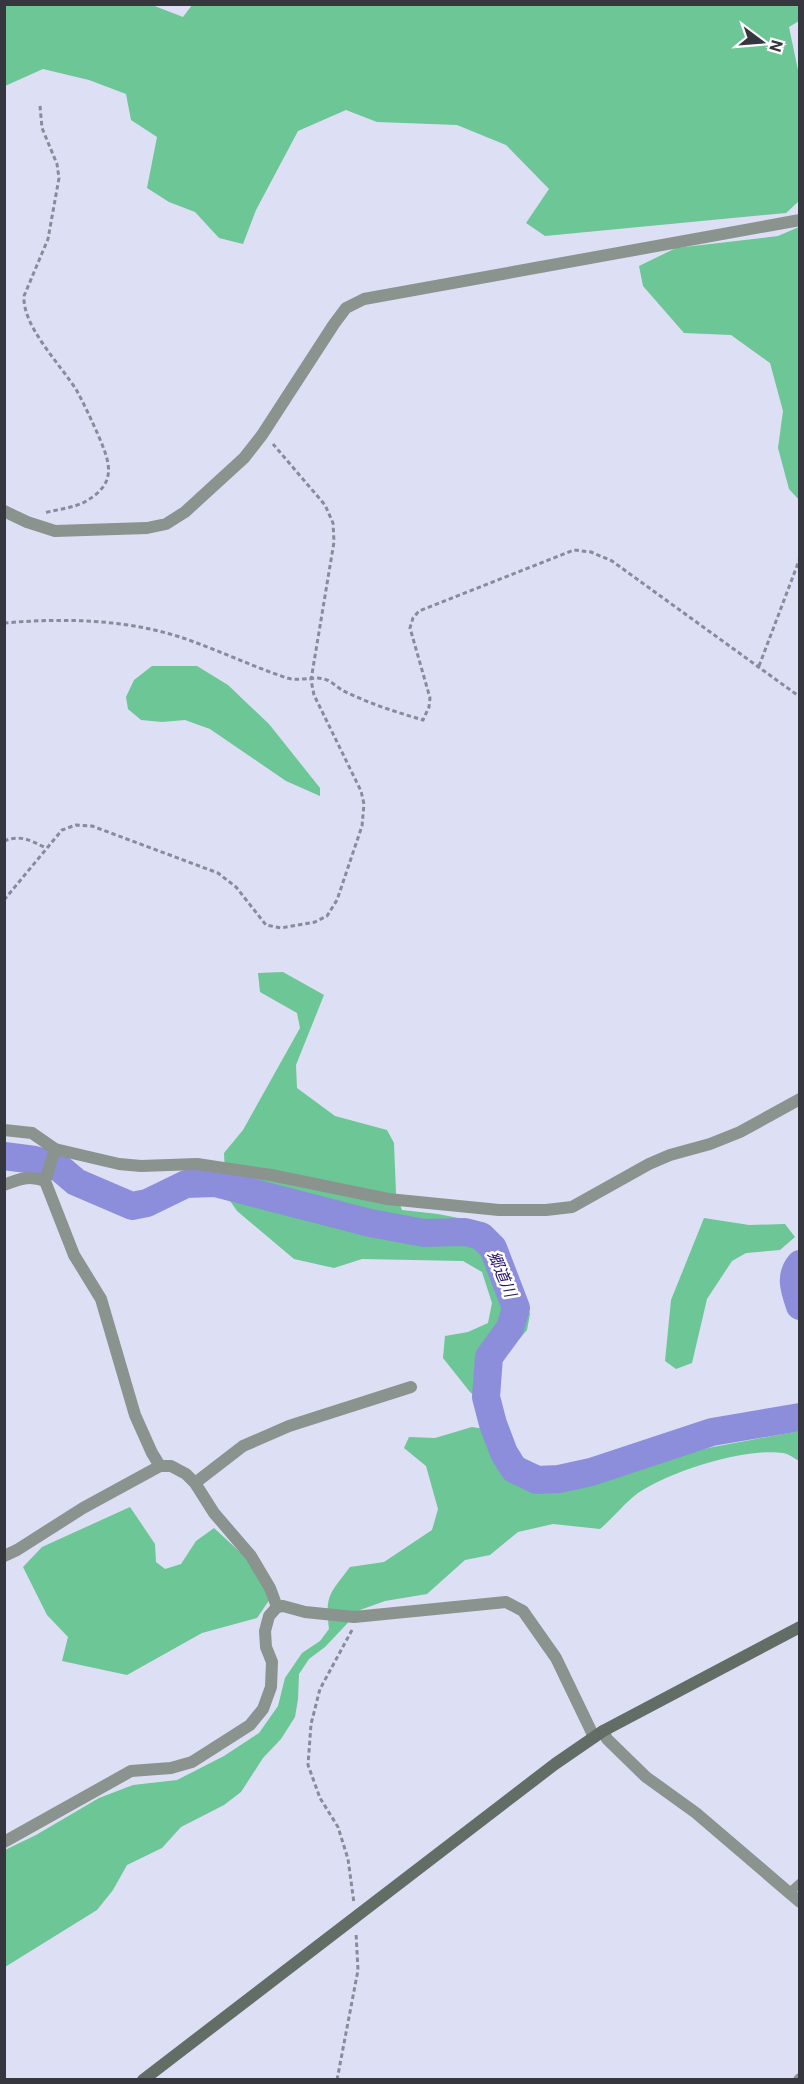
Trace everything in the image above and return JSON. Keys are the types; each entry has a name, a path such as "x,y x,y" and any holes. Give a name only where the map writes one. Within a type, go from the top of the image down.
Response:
{"street":[{"path":"4,511 27,522 55,531 147,528 166,524 185,512 244,458 262,435 334,324 346,308 364,298 800,220"},
{"path":"4,1130 32,1133 54,1153 119,1164 141,1166 197,1164 271,1175 388,1199 499,1210 546,1210 572,1208 649,1164 740,1132 800,1099"},
{"path":"54,1153 46,1178 74,1255 100,1299 135,1415 160,1466"},
{"path":"4,1185 21,1178 46,1178"},
{"path":"195,1483 243,1446 289,1426 411,1387"},
{"path":"4,1556 83,1508 160,1466 171,1466 186,1474 195,1483 214,1513 251,1556 270,1588 277,1607"},
{"path":"4,1842 130,1771 171,1768 192,1762 250,1725 263,1710 271,1687 272,1662 266,1647 265,1631 269,1616 277,1607 354,1617 506,1602 523,1611 556,1658 598,1734 607,1739 646,1776 696,1812 800,1902"},
{"path":"143,2079 555,1764 598,1734 800,1627"}],"lane":[{"path":"789,1893 800,1883"}],"path":[{"path":"27,522 42,513 87,501 99,492 107,481 110,471 108,459 91,419 63,370 33,330 23,305 24,296 48,239 59,178 57,164 42,128 40,106"},
{"path":"4,900 62,830 76,825 92,826 218,873 237,887 266,925 281,928 315,922 327,916 337,900 362,826 364,804 314,695 311,680 334,542 333,523 325,505 272,442 262,435"},
{"path":"4,623 39,620 97,622 149,629 178,637 297,681 319,678 327,680 364,700 423,720 430,698 410,628 413,618 419,611 574,550 591,552 612,561 800,697"},
{"path":"759,666 800,558"},
{"path":"4,841 15,837 29,840 46,848"},
{"path":"337,2079 358,1970 356,1917 348,1859 338,1827 320,1798 308,1764 311,1724 320,1689 355,1625 354,1617"}],"green space":[{"path":"5,5 152,5 183,17 192,5 799,5 799,21 789,27 799,75 799,201 786,213 545,236 526,223 549,189 506,145 457,125 377,122 346,110 298,131 256,210 243,244 219,238 195,212 169,202 147,188 157,137 131,120 126,94 89,80 43,69 5,86"},
{"path":"799,227 799,500 789,489 778,448 783,411 770,363 731,335 684,333 643,286 639,266 676,248 778,236"},
{"path":"152,666 197,666 228,685 269,724 320,788 320,796 286,781 210,729 185,720 162,722 141,720 128,709 126,697 134,680"},
{"path":"283,972 324,995 296,1065 297,1088 335,1116 387,1130 394,1143 396,1194 402,1210 469,1220 503,1249 530,1314 527,1330 506,1355 496,1373 497,1388 479,1400 443,1358 445,1336 468,1332 488,1323 492,1303 482,1272 463,1261 362,1259 334,1268 294,1259 237,1211 226,1195 224,1153 243,1130 300,1028 297,1013 260,992 258,973"},
{"path":"704,1218 749,1225 785,1224 795,1237 780,1250 746,1253 732,1261 707,1299 692,1363 676,1369 665,1361 671,1300"},
{"path":"472,1427 485,1429 500,1471 525,1488 556,1491 595,1484 654,1460 799,1431 799,1461 785,1454 767,1452 727,1458 683,1471 663,1479 633,1497 600,1529 553,1524 518,1532 490,1555 465,1560 427,1594 385,1601 360,1610 325,1647 309,1659 299,1674 295,1717 281,1739 263,1758 241,1792 224,1805 181,1827 162,1848 127,1865 113,1890 97,1910 5,1967 5,1850 36,1835 99,1798 133,1785 177,1780 224,1756 259,1733 278,1706 285,1678 302,1653 320,1641 329,1629 330,1595 350,1567 384,1562 432,1530 438,1509 426,1466 404,1448 409,1437 435,1438"},
{"path":"130,1507 155,1544 156,1562 165,1569 181,1564 196,1541 214,1528 253,1564 270,1599 257,1618 202,1633 127,1675 62,1661 68,1637 47,1615 23,1567 42,1547"}],"waterway":[{"name":"郷道川","path":"4,1156 56,1165 76,1182 132,1206 147,1203 186,1184 215,1183 370,1223 424,1233 465,1232 481,1236 493,1248 516,1308 510,1328 489,1357 486,1397 504,1453 514,1469 537,1480 559,1479 591,1472 712,1432 800,1417"},
{"name":"郷道川","path":"800,1264 794,1279 800,1306"}]}
